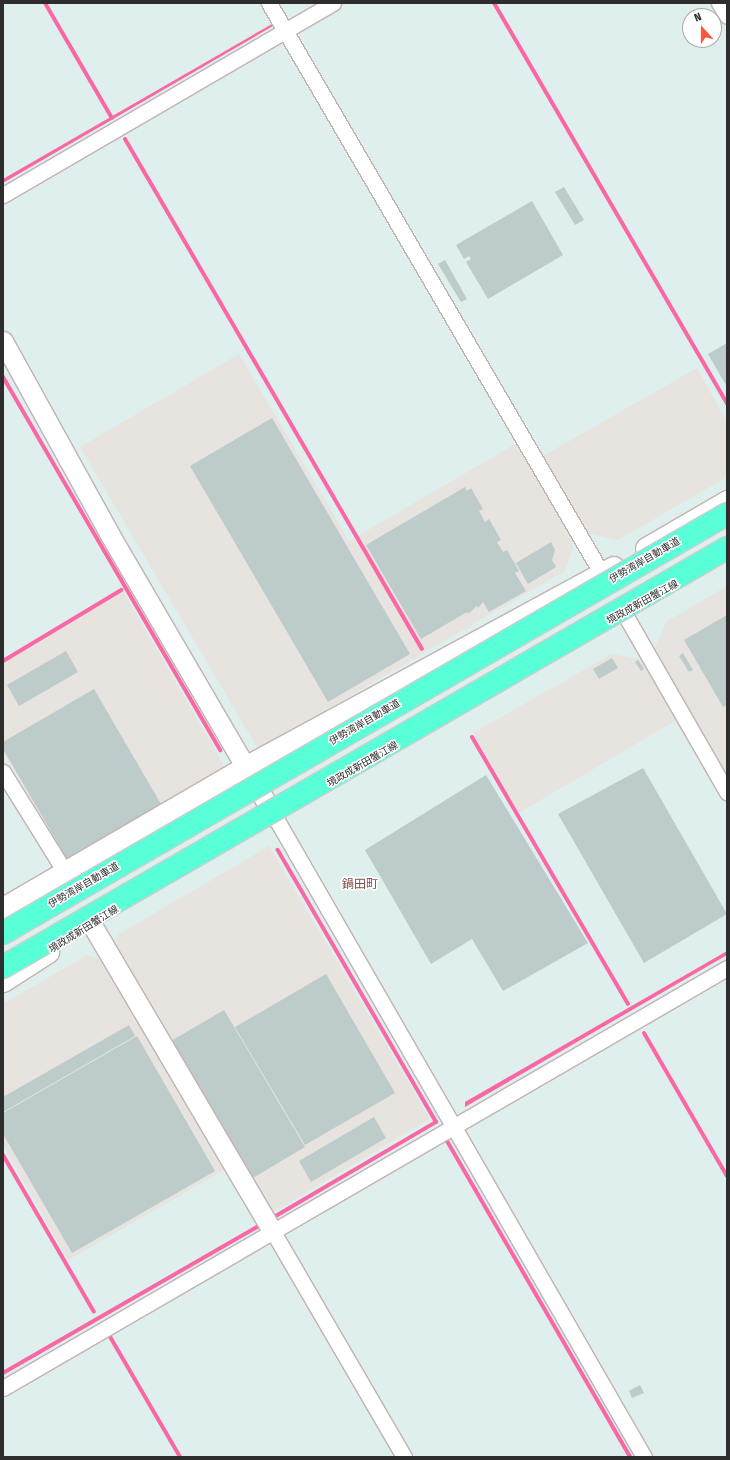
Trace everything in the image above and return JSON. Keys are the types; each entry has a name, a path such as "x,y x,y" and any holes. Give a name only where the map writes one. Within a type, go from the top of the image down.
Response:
{"highway":[{"name":"伊勢湾岸自動車道","path":"3,933 727,514"},
{"path":"3,967 727,548"}],"main road":[{"path":"3,908 247,766 602,574 727,501"},
{"name":"境政成新田蟹江線","path":"3,981 92,925 275,817 624,613 727,556"}],"street":[{"path":"269,3 602,574"},
{"path":"3,195 334,3"},
{"path":"719,3 727,16"},
{"path":"3,341 110,535 247,766 452,1127 644,1457"},
{"path":"624,613 727,792"},
{"path":"3,772 65,872"},
{"path":"92,925 404,1457"},
{"path":"3,1388 272,1230 727,968"}],"shaded area":[{"path":"272,24 273,26 3,183 3,179"},
{"path":"239,354 349,541 517,443 575,541 565,571 258,749 80,447"},
{"path":"697,368 727,422 727,477 618,540 591,534 588,536 541,457"},
{"path":"727,586 727,779 654,650 666,622"},
{"path":"123,591 225,767 67,860 3,752 3,663"},
{"path":"612,654 640,659 644,657 680,718 519,813 473,733"},
{"path":"269,846 430,1119 268,1215 114,946 119,934"},
{"path":"727,951 727,955 465,1107 465,1102"},
{"path":"87,955 100,959 224,1170 68,1260 3,1145 3,1004"}],"building":[{"path":"564,187 584,220 575,225 555,192"},
{"path":"532,201 563,255 488,299 466,262 471,259 469,256 464,259 456,245"},
{"path":"445,260 467,299 461,302 438,264"},
{"path":"727,343 727,387 708,354"},
{"path":"272,418 410,654 328,702 190,466"},
{"path":"465,487 467,491 471,488 483,509 479,511 485,522 489,519 501,540 497,542 503,552 507,550 519,571 515,573 526,591 489,612 483,602 478,608 477,606 468,614 467,612 421,639 366,545"},
{"path":"551,542 555,550 552,560 556,567 528,584 516,563"},
{"path":"727,615 727,705 723,707 684,640"},
{"path":"66,651 78,672 19,706 7,685"},
{"path":"683,653 693,670 689,672 679,656"},
{"path":"612,658 618,668 599,679 593,669"},
{"path":"638,660 644,669 641,671 635,662"},
{"path":"94,689 161,804 67,859 3,749 3,742"},
{"path":"643,768 727,914 644,963 558,814"},
{"path":"486,775 588,943 503,991 472,939 431,964 365,850"},
{"path":"326,974 395,1093 305,1145 235,1027"},
{"path":"224,1010 305,1147 251,1179 171,1041"},
{"path":"129,1025 135,1036 3,1112 3,1097"},
{"path":"137,1036 215,1171 72,1253 3,1134 3,1113"},
{"path":"374,1117 386,1138 311,1182 299,1161"},
{"path":"640,1385 644,1393 632,1398 629,1391"}],"waterway":[{"path":"45,3 112,118"},
{"path":"494,3 727,404"},
{"path":"125,139 422,649"},
{"path":"3,377 220,750"},
{"path":"3,661 121,590"},
{"path":"472,737 628,1004"},
{"path":"274,1217 436,1122 278,850"},
{"path":"644,1033 727,1176"},
{"path":"447,1141 630,1457"},
{"path":"3,1155 94,1312"},
{"path":"3,1373 259,1226"},
{"path":"109,1335 180,1457"}],"district":[{"name":"鍋田町","path":"360,885"}]}
